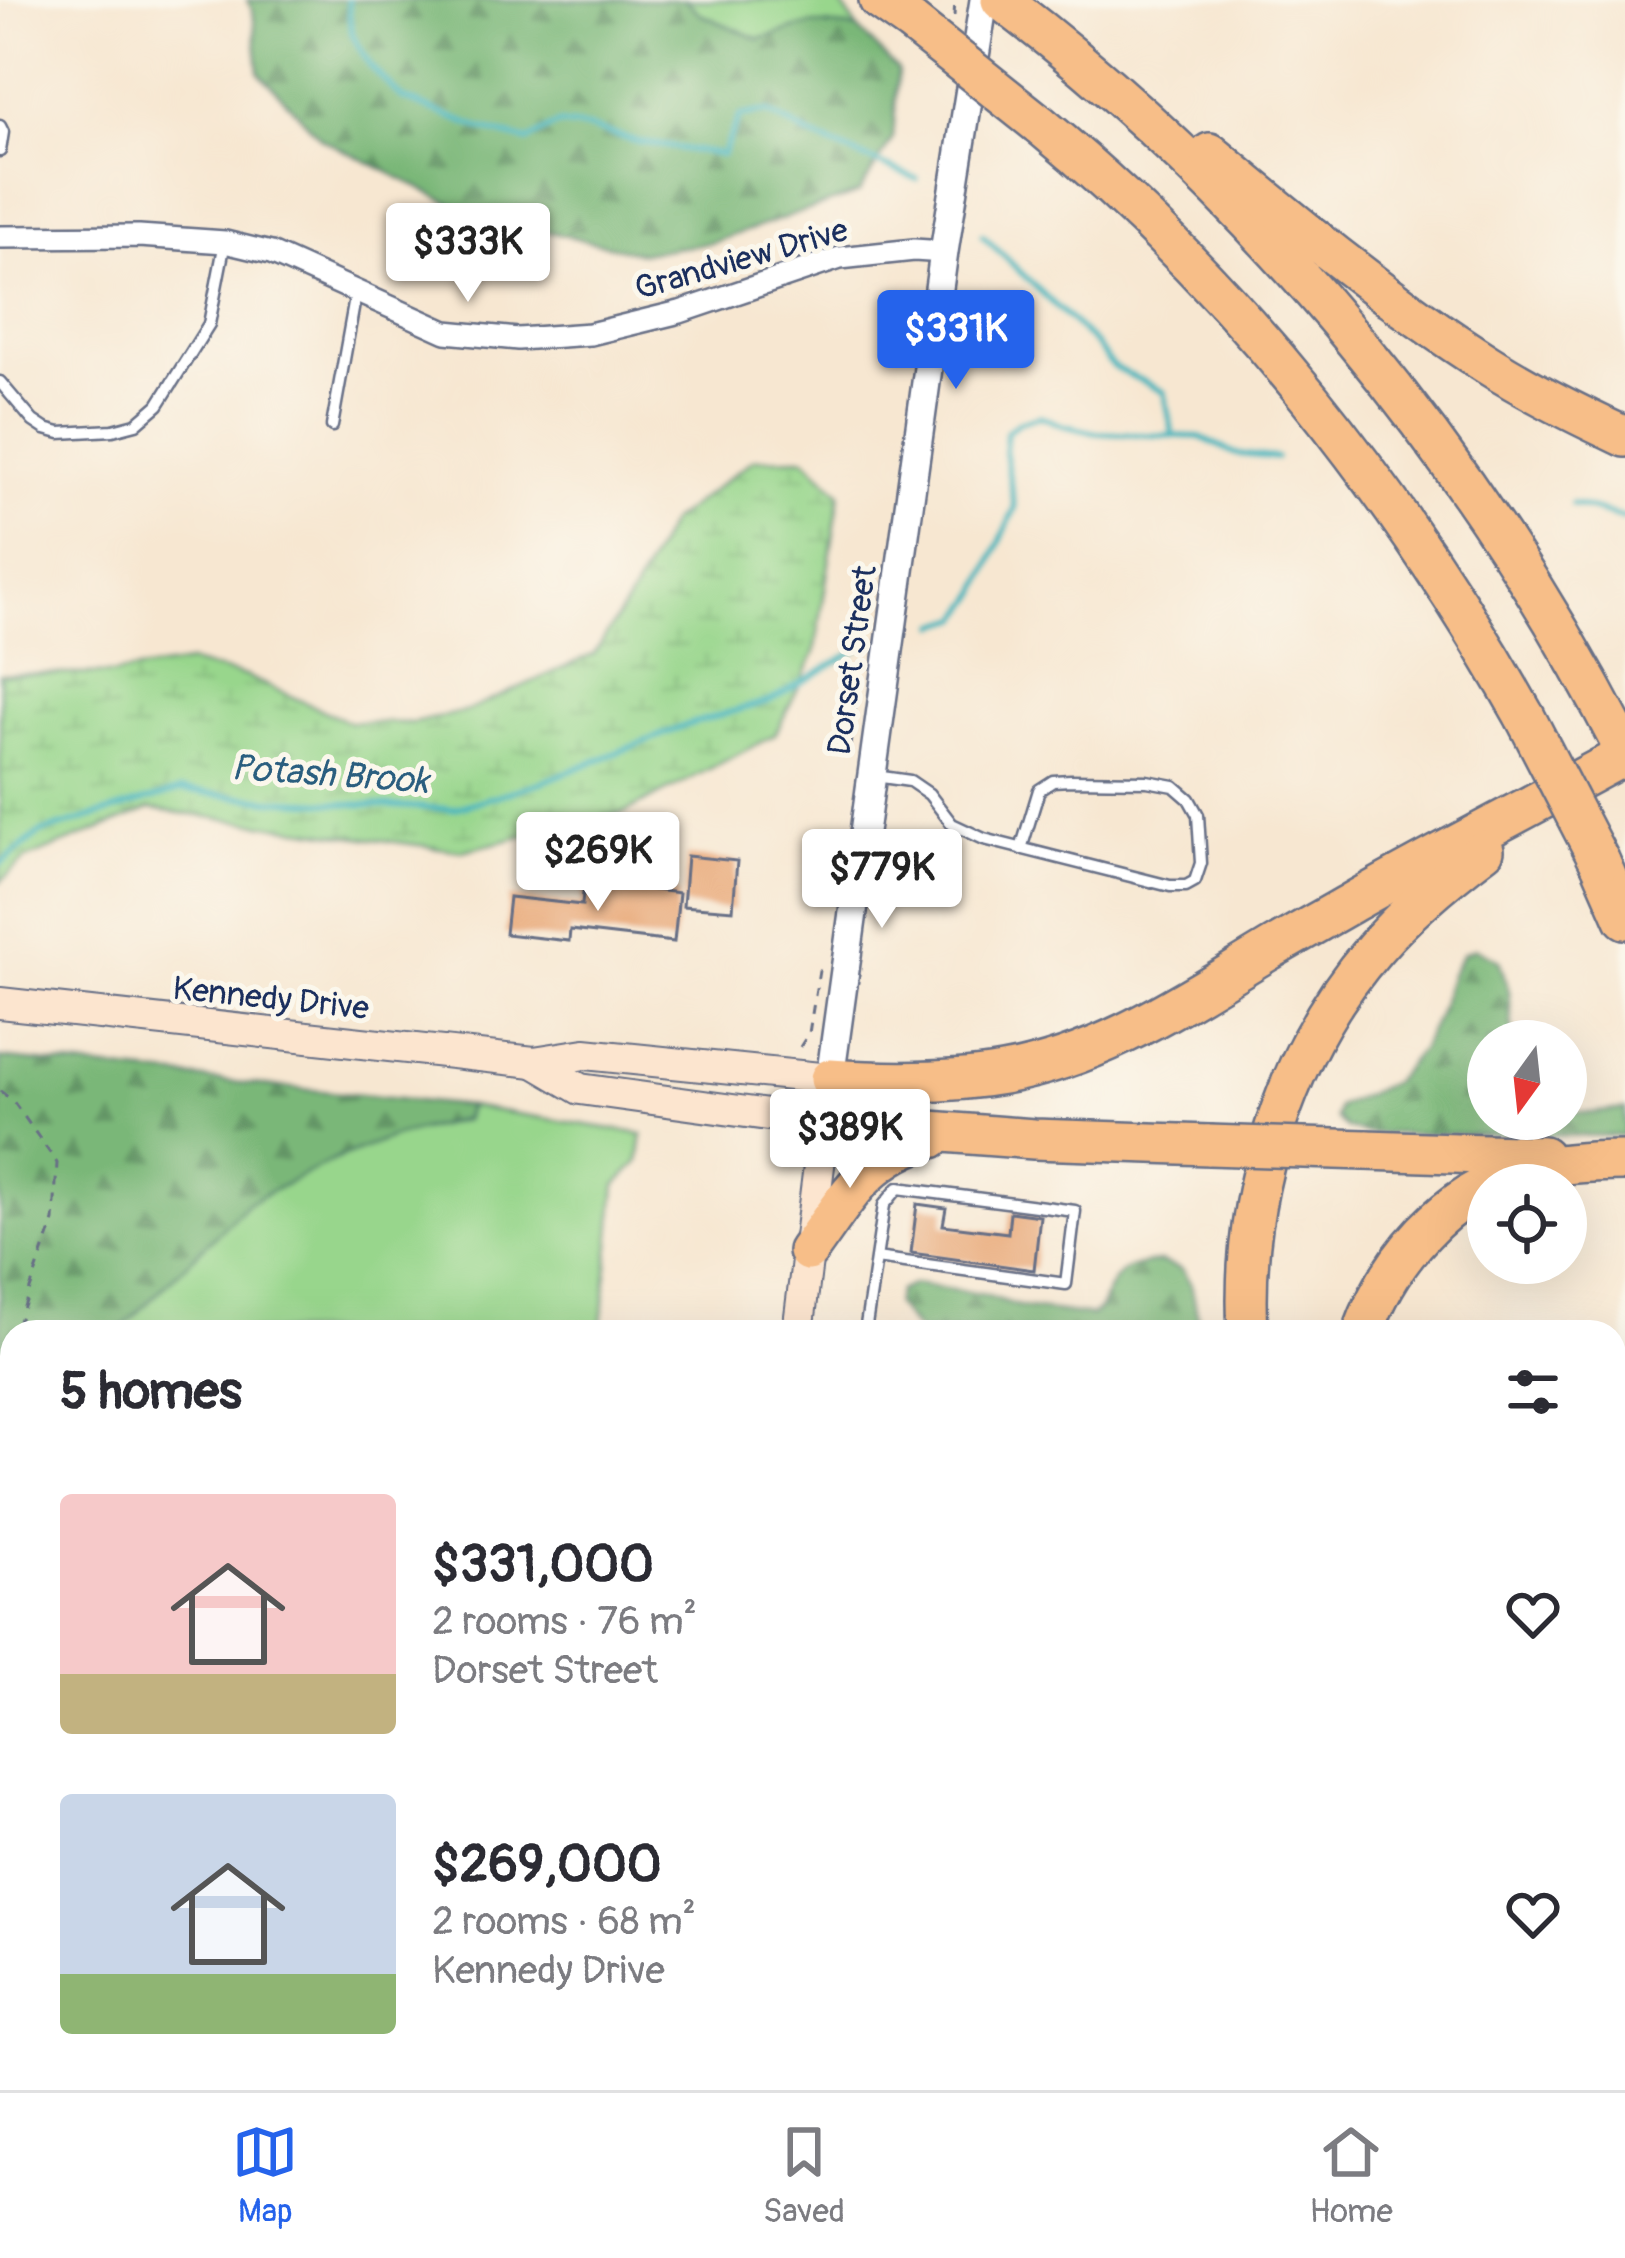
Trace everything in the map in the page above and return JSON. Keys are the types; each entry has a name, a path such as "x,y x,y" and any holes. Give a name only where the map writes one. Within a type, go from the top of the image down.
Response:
{"highway":[{"path":"879,0 1039,124 1131,206 1235,313 1306,396 1439,574 1525,717 1625,919"},
{"path":"830,1079 909,1082 989,1077 1096,1048 1178,1007 1444,850 1625,753 1554,622 1479,506 1370,360 1217,190 1135,112 1001,0"},
{"path":"1052,40 1160,113 1447,338 1533,392 1625,437"},
{"path":"1248,1320 1249,1264 1265,1165 1287,1096 1327,1014 1371,952 1411,910 1581,780"},
{"path":"826,1123 961,1134 1623,1161"},
{"path":"808,1251 859,1183 886,1156 924,1140 961,1134"},
{"path":"1368,1320 1410,1248 1470,1195 1521,1172 1623,1161"}],"main road":[{"name":"Kennedy Drive","path":"0,1003 534,1062 585,1054 830,1079"},
{"name":"Kennedy Drive","path":"534,1062 580,1089 826,1123"},
{"name":"Dorset Street","path":"799,1320 830,1079"}],"street":[{"name":"Dorset Street","path":"830,1079 944,252 984,0"},
{"name":"Grandview Drive","path":"0,237 139,236 225,242 271,253 446,332 518,339 590,334 680,312 840,258 914,250 944,252"}],"lane":[{"path":"0,126 0,151"},
{"path":"0,382 45,429 60,433 136,424 158,405 209,324 225,242"},
{"path":"332,426 356,290"},
{"path":"872,775 910,781 929,794 952,824 1021,849 1170,886 1195,881 1201,863 1198,815 1189,799 1174,786 1147,782 1053,781 1039,790 1021,849"},
{"path":"867,1320 876,1258 884,1205 898,1189 1075,1211 1066,1284 876,1258"}],"path":[{"path":"0,1091 13,1101 58,1163 54,1221 19,1320"}],"green space":[{"path":"247,0 685,0 702,15 759,39 811,24 857,28 898,70 893,138 859,193 711,243 640,253 472,214 322,139 259,72 253,11"},
{"path":"685,0 839,0 857,28 811,25 759,39 702,15"},
{"path":"805,458 840,493 815,653 775,735 624,813 462,851 150,809 26,859 0,882 0,674 111,674 189,663 245,676 349,722 413,723 467,711 594,654 670,522 754,459"},
{"path":"1476,948 1499,960 1511,1020 1467,1020 1467,1134 1347,1129 1336,1118 1338,1107 1393,1082 1420,1050 1463,953"},
{"path":"0,1058 468,1106 464,1119 398,1135 335,1159 248,1203 130,1320 0,1320"},
{"path":"468,1106 643,1134 639,1162 616,1185 602,1320 130,1320 248,1203 335,1159 398,1135 464,1120"},
{"path":"1625,1109 1625,1136 1587,1136 1587,1113"},
{"path":"1160,1262 1181,1269 1191,1284 1198,1320 908,1320 895,1305 898,1291 914,1284 1091,1316 1112,1283 1136,1266"}],"building":[{"path":"687,856 737,861 733,910 683,906"},
{"path":"584,881 679,893 674,942 570,930 569,941 505,934 509,897 582,905"},
{"path":"917,1204 946,1208 943,1225 1008,1233 1010,1212 1040,1216 1034,1270 911,1253"}],"waterway":[{"path":"348,0 351,32 370,66 402,98 482,129 528,141 558,124 722,155 740,116 767,112 811,136 917,179"},
{"path":"982,235 1112,366 1164,392 1173,435"},
{"name":"Potash Brook","path":"938,625 960,618 976,597 1015,508 1005,454 1007,432 1017,423 1040,416 1097,433 1200,437 1236,454 1276,458"},
{"name":"Potash Brook","path":"1572,504 1625,519"},
{"name":"Potash Brook","path":"0,864 40,833 181,790 269,800 453,809 542,782 687,725 769,701 859,649"}]}
